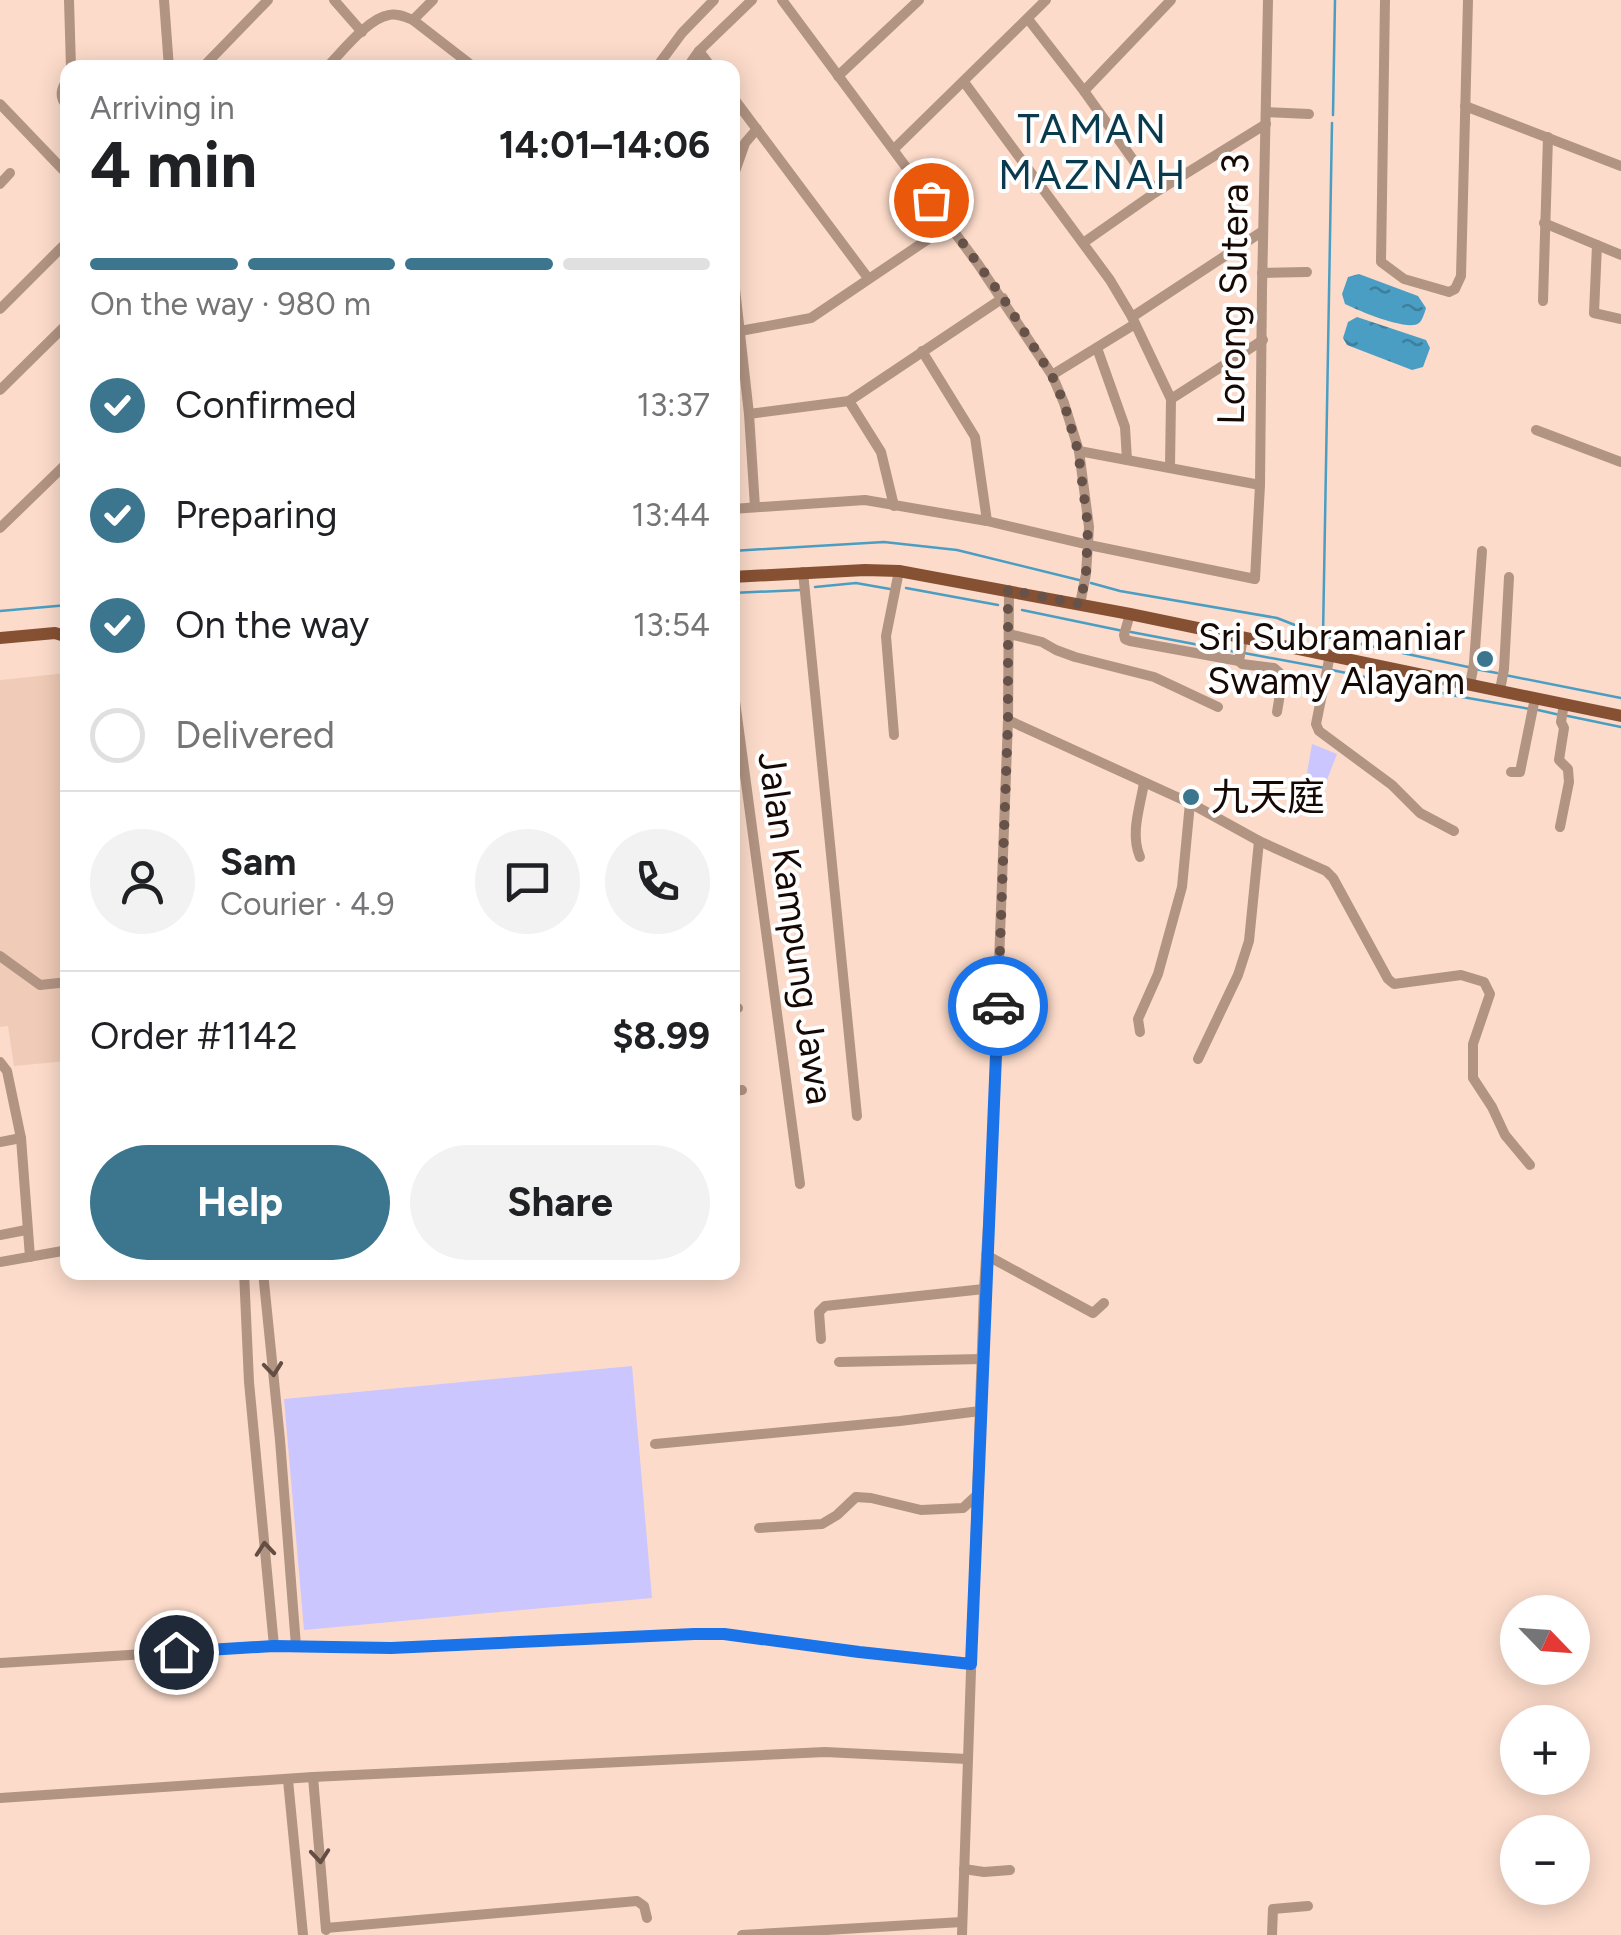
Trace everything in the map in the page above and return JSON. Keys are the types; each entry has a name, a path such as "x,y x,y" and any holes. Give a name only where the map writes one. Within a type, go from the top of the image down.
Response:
{"main road":[{"path":"740,576 899,571 1080,604 1127,626 1241,651 1470,684 1503,679 1533,705 1621,716"},
{"path":"0,638 60,632"}],"street":[{"path":"68,0 72,60"},
{"path":"164,0 168,60"},
{"path":"210,60 268,0"},
{"path":"334,0 362,32"},
{"path":"413,20 432,0"},
{"path":"662,60 714,0"},
{"path":"693,60 752,0"},
{"path":"782,0 1003,298 1052,376 1078,451 1088,526 1080,604"},
{"path":"838,76 918,0"},
{"path":"894,150 1046,0"},
{"path":"1084,91 1171,0"},
{"name":"Lorong Sutera 3","path":"1089,545 1254,579 1260,485 1268,0"},
{"path":"1385,0 1380,262 1404,279 1442,292 1455,290 1462,276 1468,0"},
{"path":"334,60 362,32 387,15 413,20 465,60"},
{"path":"1028,19 1156,192"},
{"path":"699,51 706,60"},
{"path":"964,82 1083,243 1134,320 1171,399 1170,467"},
{"path":"0,104 60,167"},
{"path":"1465,106 1621,166"},
{"path":"740,107 868,278"},
{"path":"1083,243 1266,118 1309,114"},
{"path":"740,157 745,143 757,129"},
{"path":"1543,301 1548,136"},
{"path":"0,184 10,174"},
{"path":"1544,223 1621,255"},
{"path":"755,507 740,331 811,318 949,225"},
{"path":"1052,376 1263,231"},
{"path":"1597,245 1594,313 1621,319"},
{"path":"0,309 60,250"},
{"path":"1262,273 1307,272"},
{"path":"750,414 849,402 1003,298"},
{"path":"0,390 60,331"},
{"path":"1171,399 1263,340"},
{"path":"1096,348 1125,427 1127,460"},
{"path":"922,351 975,437 987,521"},
{"path":"849,402 881,452 894,506"},
{"path":"1536,430 1621,462"},
{"path":"1078,451 1260,485"},
{"path":"0,528 60,470"},
{"path":"740,509 865,500 987,521 1089,545"},
{"path":"1470,684 1482,550"},
{"path":"894,735 886,636 899,571"},
{"path":"803,572 857,1116"},
{"path":"1503,679 1508,578"},
{"path":"962,1935 1008,720 1008,590"},
{"path":"1127,626 1125,639 1140,644 1241,651 1242,664 1274,668 1283,676 1276,712"},
{"path":"1009,634 1102,665 1154,677 1218,707"},
{"path":"1327,665 1316,724 1319,730 1392,785 1420,813 1454,830"},
{"path":"1511,772 1520,772 1533,705"},
{"path":"1560,827 1569,782 1568,769 1558,760 1563,711"},
{"path":"1008,720 1190,803 1259,841 1326,871 1394,984 1462,975 1484,982 1490,994 1474,1044 1473,1078 1505,1134 1530,1166"},
{"name":"Jalan Kampung Jawa","path":"740,739 800,1184"},
{"path":"1140,857 1134,836 1144,783"},
{"path":"1140,1032 1138,1019 1158,974 1182,887 1190,803"},
{"path":"1198,1058 1238,975 1249,941 1259,841"},
{"path":"0,956 40,985 60,983"},
{"path":"4,1066 21,1138 30,1257"},
{"path":"0,1142 21,1138"},
{"path":"0,1235 26,1230"},
{"path":"0,1262 60,1251"},
{"path":"986,1255 1094,1313 1104,1303"},
{"path":"244,1280 249,1382 274,1646"},
{"path":"264,1280 296,1646"},
{"path":"821,1340 819,1312 825,1306 984,1289"},
{"path":"839,1362 982,1358"},
{"path":"655,1444 980,1411"},
{"path":"760,1528 822,1524 837,1516 856,1497 921,1510 963,1508 977,1495"},
{"path":"271,1620 278,1629 285,1630 293,1614"},
{"path":"0,1663 274,1646 391,1648 724,1634 971,1664"},
{"path":"0,1798 314,1777 826,1752 967,1759"},
{"path":"314,1777 326,1932 638,1901 647,1918"},
{"path":"288,1780 303,1935"},
{"path":"291,1814 295,1800 301,1796 308,1798 316,1813"},
{"path":"964,1868 984,1872 1010,1870"},
{"path":"1272,1935 1273,1909 1308,1906"},
{"path":"742,1935 962,1922"}],"shaded area":[{"path":"60,674 60,1062 14,1066 8,1026 0,1027 0,680"},
{"path":"1312,744 1337,754 1320,798 1304,791"},
{"path":"632,1366 652,1598 304,1630 284,1399"}],"water":[{"path":"1359,274 1418,296 1426,308 1420,322 1394,323 1345,304 1342,294 1348,277"},
{"path":"1357,317 1426,340 1430,348 1423,367 1412,370 1347,345 1343,338 1348,322"}],"waterway":[{"path":"1333,115 1335,0"},
{"path":"1323,636 1332,123"},
{"path":"740,551 884,542 957,550 1083,581"},
{"path":"815,587 856,583 890,589"},
{"path":"1091,583 1277,618 1323,636 1468,667"},
{"path":"906,588 998,605"},
{"path":"740,593 801,590"},
{"path":"0,611 60,606"},
{"path":"1022,610 1123,631"},
{"path":"1131,632 1236,652"},
{"path":"1244,653 1325,668"},
{"path":"1475,669 1497,673"},
{"path":"1332,670 1530,709"},
{"path":"1505,675 1621,698"},
{"path":"1538,710 1560,715"},
{"path":"1568,716 1621,727"}],"way so far":[{"path":"931,200 1003,298 1052,376 1078,451 1088,526 1080,604 1008,590 1008,720 998,1006"}],"place":[{"name":"Sri Subramaniar Swamy Alayam","path":"1485,659"},
{"name":"九天庭","path":"1191,797"}],"district":[{"name":"TAMAN MAZNAH","path":"1093,152"}],"route":[{"path":"176,1652 274,1646 391,1648 724,1634 971,1664 998,1006"}]}
